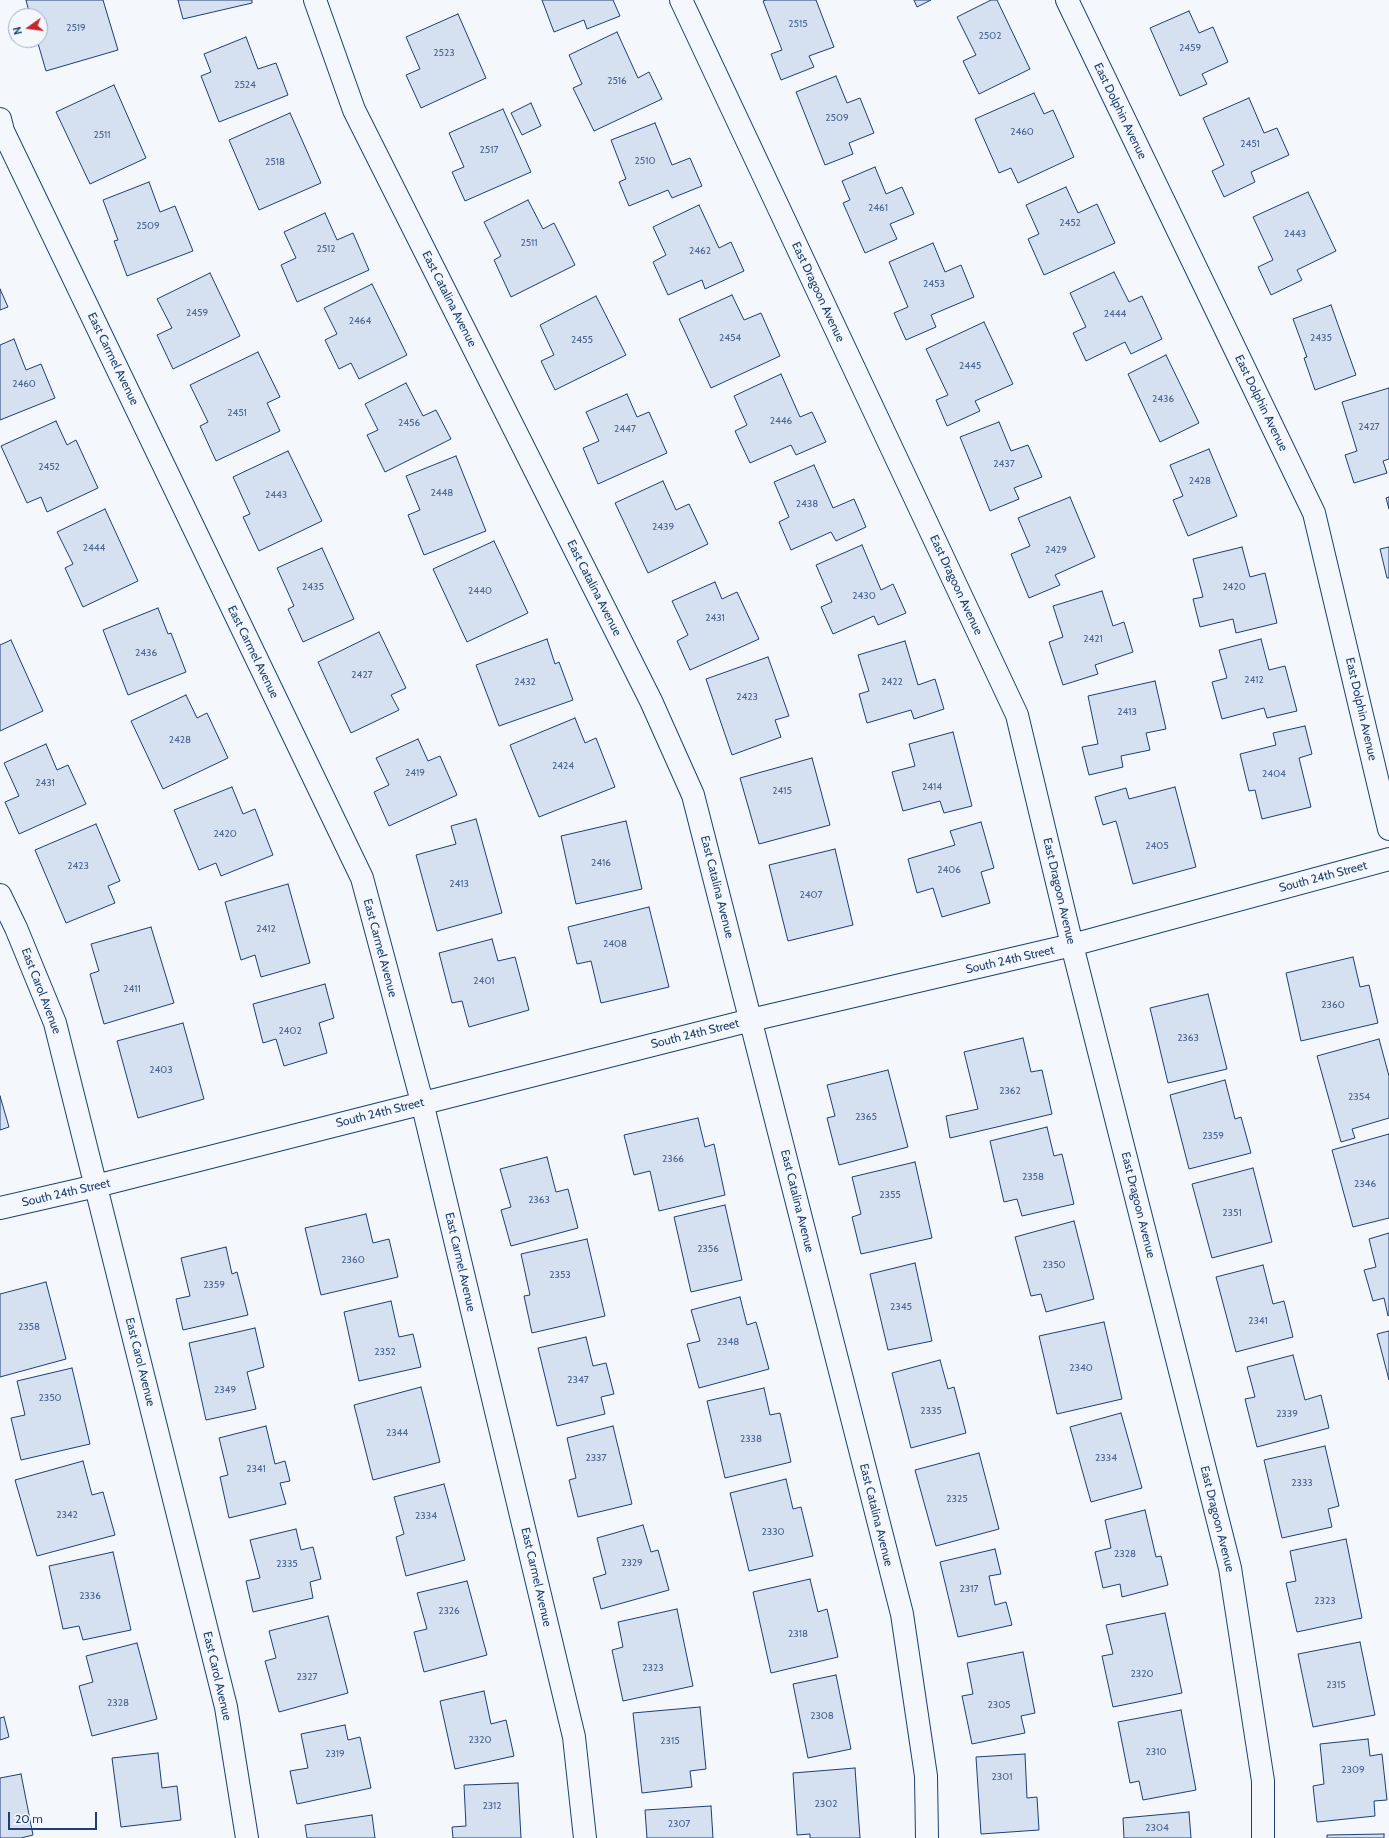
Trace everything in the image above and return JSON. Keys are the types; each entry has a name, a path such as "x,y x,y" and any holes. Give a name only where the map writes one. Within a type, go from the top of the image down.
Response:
{"street":[{"name":"East Catalina Avenue","path":"315,0 354,110 651,701 693,795 902,1614 926,1776 927,1838"},
{"name":"East Dragoon Avenue","path":"681,0 1017,715 1072,945 1230,1568 1263,1781 1263,1838"},
{"name":"East Dolphin Avenue","path":"1067,0 1314,513 1389,829"},
{"name":"East Carmel Avenue","path":"0,119 3,131 362,878 422,1102 574,1737 585,1838"},
{"name":"South 24th Street","path":"0,1208 96,1186 422,1102 751,1020 1072,945 1389,859"},
{"name":"East Carol Avenue","path":"0,895 16,928 55,1023 226,1707 247,1838"}],"building":[{"path":"26,0 103,0 118,50 46,71 39,48 48,48 48,8 28,8"},
{"path":"178,0 252,0 252,3 183,19"},
{"path":"542,0 613,0 620,16 587,29 584,20 554,32"},
{"path":"816,0 834,47 809,56 814,67 781,80 771,54 782,50 763,1"},
{"path":"914,0 931,0 917,7"},
{"path":"991,0 997,0 1030,69 979,94 963,61 976,55 957,17"},
{"path":"1189,11 1199,33 1213,27 1228,62 1202,74 1207,84 1180,96 1150,28"},
{"path":"458,14 486,78 421,108 406,75 420,69 406,37"},
{"path":"617,32 638,78 649,72 662,99 594,131 573,88 582,84 569,55"},
{"path":"246,37 258,69 276,63 288,95 219,122 201,76 211,72 204,54"},
{"path":"836,76 847,103 860,98 874,133 849,143 853,154 825,165 796,92"},
{"path":"114,85 146,158 90,184 56,112"},
{"path":"1034,93 1044,114 1053,110 1074,157 1018,183 1011,168 999,173 975,119"},
{"path":"1249,98 1264,133 1277,128 1289,155 1251,172 1255,182 1224,197 1212,171 1224,165 1203,118"},
{"path":"531,103 541,126 522,135 511,113"},
{"path":"503,109 531,172 465,201 452,172 464,167 449,133"},
{"path":"290,113 321,183 259,210 229,140"},
{"path":"655,123 672,165 690,158 702,186 672,198 668,190 629,206 619,182 626,179 611,140"},
{"path":"875,167 886,194 902,187 914,214 890,224 897,239 865,253 843,203 850,200 842,181"},
{"path":"149,182 160,212 175,206 193,251 127,276 114,241 118,240 103,200"},
{"path":"1066,187 1078,213 1097,204 1115,243 1044,275 1028,239 1039,234 1026,205"},
{"path":"1308,192 1336,251 1297,270 1302,280 1271,295 1258,267 1273,260 1253,217"},
{"path":"528,200 543,229 554,223 575,265 511,297 494,260 501,256 484,222"},
{"path":"699,205 719,248 731,242 744,271 705,289 702,280 668,295 653,262 666,255 653,227"},
{"path":"325,213 337,240 353,233 369,270 297,302 281,265 296,258 284,232"},
{"path":"933,243 945,272 961,265 974,297 931,315 936,327 906,340 894,313 908,307 889,262"},
{"path":"1114,272 1129,302 1142,296 1162,339 1131,354 1125,342 1086,361 1073,333 1086,327 1070,293"},
{"path":"210,273 240,336 173,369 157,335 172,328 157,299"},
{"path":"372,284 407,355 359,379 351,363 339,369 325,340 337,334 324,308"},
{"path":"0,289 8,307 0,310"},
{"path":"732,295 744,320 761,313 780,356 711,388 679,319"},
{"path":"596,296 626,355 555,390 541,361 554,355 540,325"},
{"path":"1331,305 1356,375 1315,390 1304,358 1307,357 1293,319"},
{"path":"984,322 1013,384 975,401 980,411 947,426 936,400 948,395 926,349"},
{"path":"14,339 26,370 41,364 55,398 0,420 0,345"},
{"path":"258,352 280,397 267,403 280,431 216,461 200,426 208,422 190,385"},
{"path":"1166,355 1199,423 1160,442 1128,374"},
{"path":"781,374 800,417 812,412 826,442 796,455 791,445 750,463 735,431 747,425 734,396"},
{"path":"406,383 423,416 436,410 451,439 385,472 367,435 378,430 365,404"},
{"path":"1389,388 1389,459 1383,461 1387,473 1354,483 1345,455 1357,451 1342,402"},
{"path":"627,394 637,417 649,412 667,453 598,484 583,448 599,441 586,412"},
{"path":"56,421 67,445 76,440 98,488 47,512 41,497 27,503 1,446"},
{"path":"999,422 1011,451 1028,445 1042,477 1014,488 1019,499 990,511 960,437"},
{"path":"1209,449 1237,516 1188,536 1173,500 1183,496 1170,465"},
{"path":"288,451 322,521 259,551 243,517 250,514 233,477"},
{"path":"456,456 486,531 424,555 408,515 420,510 406,476"},
{"path":"814,465 833,508 854,499 866,527 836,541 831,532 791,550 779,522 789,517 774,482"},
{"path":"663,481 676,510 689,504 708,544 648,573 615,503"},
{"path":"1070,497 1095,557 1055,575 1060,585 1029,598 1011,554 1030,546 1018,518"},
{"path":"1389,497 1389,509 1386,498"},
{"path":"105,509 138,581 83,607 65,568 73,564 57,532"},
{"path":"494,541 528,613 467,642 433,569"},
{"path":"862,545 881,590 893,584 906,613 878,625 874,616 833,634 821,607 832,602 816,565"},
{"path":"1242,547 1250,577 1265,573 1277,623 1236,633 1233,619 1200,627 1193,599 1203,597 1193,559"},
{"path":"1389,547 1389,578 1387,578 1380,549"},
{"path":"322,548 354,619 303,642 288,609 294,606 277,568"},
{"path":"715,582 722,599 737,592 759,639 690,670 677,641 688,635 672,601"},
{"path":"1102,591 1113,626 1124,622 1133,652 1095,665 1098,674 1063,685 1049,642 1063,637 1053,606"},
{"path":"158,608 168,634 171,633 186,672 128,695 103,630"},
{"path":"379,632 406,688 391,695 399,710 351,733 318,662"},
{"path":"547,639 555,664 559,662 573,700 499,726 476,665"},
{"path":"1261,639 1269,670 1285,666 1297,711 1267,718 1264,708 1222,719 1212,682 1227,678 1219,650"},
{"path":"11,640 43,711 0,731 0,645"},
{"path":"905,641 918,685 935,679 944,709 914,719 911,710 867,723 859,694 869,691 858,655"},
{"path":"768,657 789,716 775,720 781,737 732,755 706,679"},
{"path":"1155,681 1166,729 1146,733 1150,750 1121,756 1123,767 1089,775 1082,747 1098,744 1088,696"},
{"path":"186,695 197,718 207,713 228,758 163,789 131,721"},
{"path":"575,718 585,743 596,738 615,787 539,817 510,745"},
{"path":"1305,726 1312,754 1299,758 1311,807 1262,819 1255,790 1249,791 1240,754 1276,745 1273,733"},
{"path":"953,732 972,806 944,813 940,801 903,811 892,772 915,766 909,744"},
{"path":"418,739 428,761 440,756 457,795 389,826 374,792 389,785 376,758"},
{"path":"46,744 57,770 68,765 86,804 19,834 5,802 19,796 4,763"},
{"path":"812,758 830,825 759,844 740,778"},
{"path":"232,787 243,814 255,809 273,855 221,876 216,863 199,870 174,810"},
{"path":"1175,787 1196,867 1133,884 1116,821 1103,825 1095,797 1126,788 1129,799"},
{"path":"476,819 502,913 437,931 416,855 456,844 451,826"},
{"path":"626,821 642,889 576,904 561,836"},
{"path":"981,822 994,868 981,872 990,903 942,917 933,888 917,893 908,859 955,845 950,831"},
{"path":"96,824 120,881 108,886 115,903 66,923 35,850"},
{"path":"835,849 853,925 788,941 769,865"},
{"path":"288,884 310,963 261,977 255,955 241,960 225,902"},
{"path":"649,907 669,987 601,1003 591,961 577,964 568,927"},
{"path":"151,927 174,1003 104,1024 90,974 99,971 91,944"},
{"path":"492,939 498,961 515,957 529,1010 469,1027 462,1001 452,1003 439,953"},
{"path":"1353,957 1360,987 1369,985 1378,1023 1301,1041 1286,973"},
{"path":"325,984 334,1018 319,1023 327,1053 284,1066 276,1039 263,1043 253,1004"},
{"path":"1208,994 1227,1069 1168,1083 1150,1008"},
{"path":"183,1023 204,1099 138,1118 117,1041"},
{"path":"1023,1038 1031,1072 1042,1070 1052,1114 950,1138 946,1116 978,1109 964,1052"},
{"path":"1379,1039 1389,1076 1389,1118 1352,1129 1355,1138 1341,1142 1317,1056"},
{"path":"888,1070 908,1147 839,1165 827,1118 835,1116 827,1085"},
{"path":"1225,1080 1235,1119 1241,1117 1251,1153 1189,1169 1170,1095"},
{"path":"0,1096 9,1127 0,1130"},
{"path":"698,1118 705,1147 714,1144 725,1195 659,1211 650,1171 634,1175 624,1135"},
{"path":"1047,1127 1054,1156 1062,1154 1074,1204 1022,1216 1017,1199 1004,1202 990,1141"},
{"path":"1389,1134 1389,1218 1353,1227 1332,1150"},
{"path":"547,1157 556,1192 568,1189 578,1228 511,1246 501,1210 511,1207 500,1169"},
{"path":"915,1162 932,1238 861,1254 852,1217 861,1214 852,1177"},
{"path":"1253,1168 1272,1242 1212,1258 1192,1184"},
{"path":"725,1205 742,1280 691,1292 674,1217"},
{"path":"366,1214 373,1243 389,1239 398,1277 321,1295 305,1228"},
{"path":"1074,1221 1094,1299 1046,1312 1041,1294 1031,1296 1015,1237"},
{"path":"1389,1233 1388,1316 1384,1298 1373,1301 1364,1270 1376,1267 1369,1239"},
{"path":"587,1239 605,1316 532,1333 524,1296 530,1295 521,1254"},
{"path":"226,1247 232,1274 237,1272 248,1315 183,1330 176,1299 190,1296 181,1258"},
{"path":"915,1263 932,1341 888,1350 870,1274"},
{"path":"1263,1265 1273,1304 1284,1301 1293,1337 1236,1352 1216,1277"},
{"path":"46,1282 66,1359 0,1377 0,1294"},
{"path":"740,1297 747,1325 756,1322 769,1369 699,1388 687,1344 700,1341 691,1310"},
{"path":"391,1301 399,1337 413,1334 421,1367 359,1381 344,1312"},
{"path":"1104,1322 1122,1399 1057,1414 1039,1336"},
{"path":"255,1328 264,1367 247,1372 256,1409 206,1420 189,1343"},
{"path":"1389,1331 1389,1380 1377,1334"},
{"path":"586,1337 593,1366 606,1363 614,1394 601,1397 605,1414 557,1426 538,1348"},
{"path":"1293,1355 1305,1400 1321,1395 1329,1428 1257,1447 1245,1399 1255,1397 1247,1367"},
{"path":"940,1360 948,1389 954,1387 966,1433 911,1448 892,1373"},
{"path":"72,1368 90,1444 21,1460 11,1418 25,1415 17,1381"},
{"path":"421,1387 440,1462 373,1480 354,1405"},
{"path":"764,1388 770,1415 780,1413 791,1462 725,1478 707,1401"},
{"path":"1121,1413 1142,1488 1091,1502 1070,1427"},
{"path":"266,1426 275,1464 285,1461 290,1481 280,1483 286,1504 229,1518 220,1477 228,1475 219,1438"},
{"path":"613,1426 632,1504 578,1517 569,1480 576,1478 567,1438"},
{"path":"1325,1446 1339,1506 1328,1509 1332,1527 1282,1538 1264,1460"},
{"path":"979,1453 999,1529 936,1546 915,1470"},
{"path":"83,1461 92,1495 103,1492 115,1535 37,1556 15,1480"},
{"path":"786,1479 793,1509 801,1507 813,1556 749,1571 730,1493"},
{"path":"444,1484 465,1560 406,1576 396,1537 404,1534 394,1497"},
{"path":"1145,1510 1156,1557 1161,1556 1168,1585 1122,1597 1120,1584 1103,1588 1095,1552 1111,1548 1105,1520"},
{"path":"643,1525 651,1552 658,1550 669,1590 601,1609 593,1578 606,1574 597,1538"},
{"path":"296,1529 301,1550 313,1547 321,1579 310,1582 313,1598 253,1612 246,1581 260,1578 250,1540"},
{"path":"1346,1539 1362,1618 1297,1632 1286,1583 1296,1581 1290,1551"},
{"path":"995,1549 1001,1574 989,1576 995,1605 1006,1602 1012,1625 958,1637 940,1562"},
{"path":"113,1552 131,1630 83,1640 79,1626 63,1629 49,1566"},
{"path":"810,1579 818,1612 827,1609 838,1657 771,1673 753,1592"},
{"path":"467,1581 487,1655 424,1672 414,1632 427,1629 417,1593"},
{"path":"677,1609 693,1686 623,1701 612,1650 623,1647 618,1622"},
{"path":"1165,1613 1182,1693 1113,1707 1102,1656 1113,1654 1106,1625"},
{"path":"328,1616 348,1693 279,1712 265,1661 276,1658 269,1631"},
{"path":"1360,1642 1375,1715 1313,1727 1298,1654"},
{"path":"137,1643 157,1719 92,1736 79,1686 93,1682 86,1656"},
{"path":"1023,1652 1035,1713 1021,1716 1025,1733 972,1744 962,1696 973,1694 967,1663"},
{"path":"836,1675 851,1749 808,1758 793,1684"},
{"path":"484,1691 491,1724 506,1720 514,1756 455,1769 440,1701"},
{"path":"700,1707 706,1769 690,1771 692,1787 642,1793 633,1713"},
{"path":"1181,1710 1196,1790 1143,1800 1139,1781 1130,1783 1118,1722"},
{"path":"4,1717 9,1737 0,1740 0,1718"},
{"path":"345,1725 348,1740 360,1737 371,1788 297,1804 290,1771 308,1768 301,1734"},
{"path":"1368,1739 1370,1756 1382,1754 1387,1800 1374,1801 1375,1816 1317,1822 1313,1786 1324,1784 1320,1744"},
{"path":"158,1753 162,1788 177,1786 181,1820 121,1827 112,1758"},
{"path":"1025,1754 1027,1798 1037,1797 1039,1830 981,1834 976,1757"},
{"path":"855,1768 860,1838 810,1838 810,1834 797,1835 793,1773"},
{"path":"21,1774 33,1835 21,1838 0,1838 0,1778"},
{"path":"518,1783 521,1838 453,1838 452,1827 466,1826 464,1785"},
{"path":"711,1806 713,1838 647,1838 645,1810"},
{"path":"1189,1812 1191,1838 1124,1838 1123,1818"},
{"path":"372,1815 375,1838 307,1838 305,1825"},
{"path":"1384,1834 1384,1838 1327,1838 1327,1835"}]}
